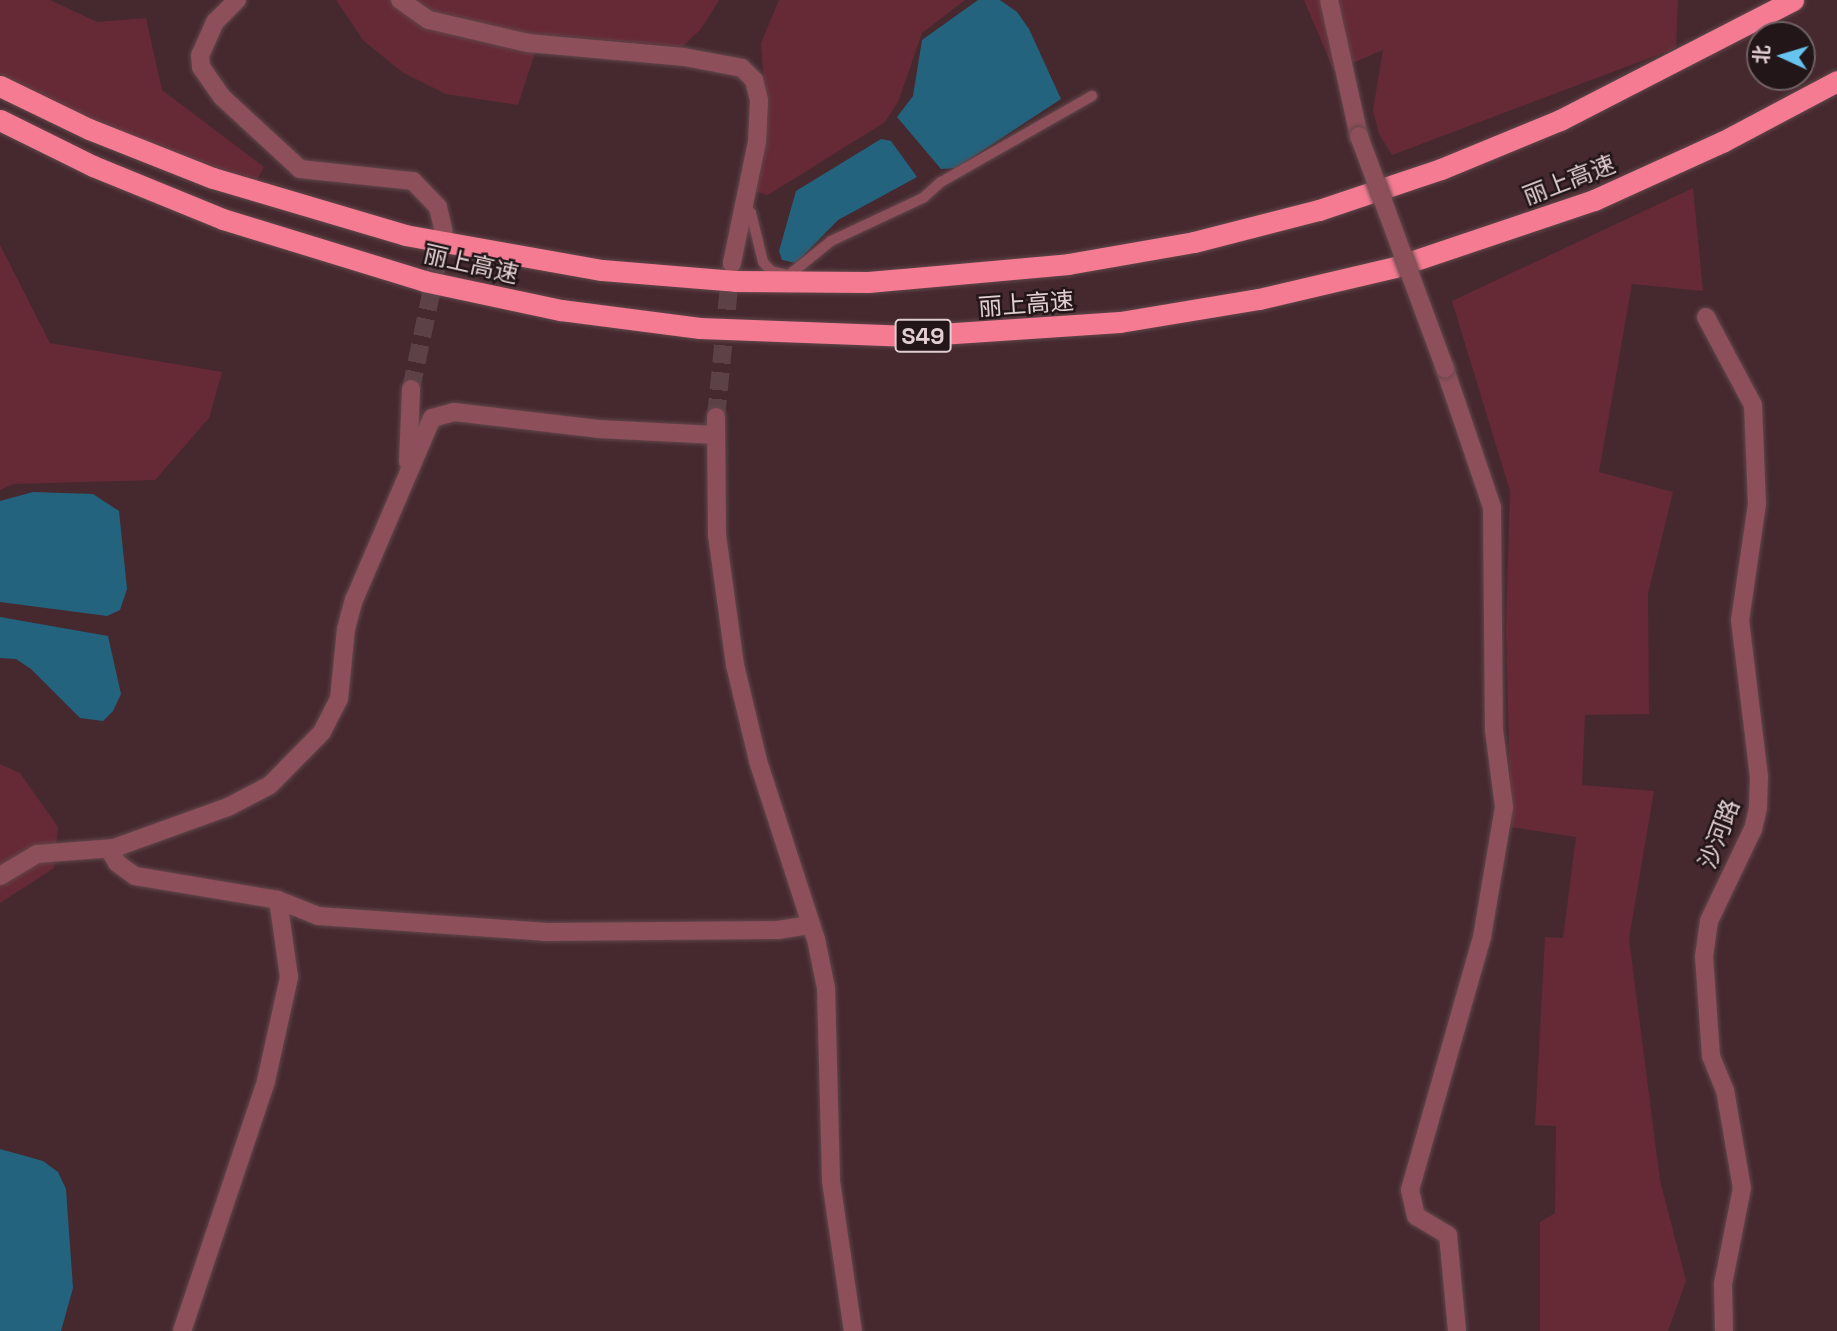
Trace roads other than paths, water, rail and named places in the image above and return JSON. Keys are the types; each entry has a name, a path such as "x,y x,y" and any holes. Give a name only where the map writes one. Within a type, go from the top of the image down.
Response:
{"highway":[{"name":"丽上高速","path":"0,86 89,129 213,178 405,235 536,261 629,273 735,281 868,282 1068,264 1194,242 1319,210 1441,169 1560,120 1793,0"},
{"name":"丽上高速","path":"0,120 93,166 223,219 424,281 561,310 677,326 770,334 910,337 1132,320 1259,299 1395,267 1594,200 1722,142 1837,82"}],"street":[{"path":"237,0 215,22 200,55 201,67 222,97 300,169 413,181 438,207 444,233"},
{"path":"400,0 429,20 527,43 684,57 742,68 754,80 760,100 732,263"},
{"path":"1329,0 1359,136 1445,369 1492,507 1494,730 1504,807 1482,937 1410,1190 1416,1216 1448,1235 1457,1331"},
{"name":"沙河路","path":"1706,317 1753,405 1757,504 1740,620 1759,777 1758,808 1753,829 1710,921 1704,956 1712,1056 1725,1090 1742,1188 1723,1284 1724,1331"},
{"path":"407,475 411,389"},
{"path":"0,876 37,854 109,849 258,793 322,732 339,699 346,629 354,600 429,422 454,412 598,429 716,426 717,535 735,665 758,761 811,925 829,1013 831,1181 853,1331"},
{"path":"109,849 122,869 142,878 278,900 318,916 409,926 558,932 778,930 811,925"},
{"path":"182,1331 266,1081 289,977 278,900"}],"lane":[{"path":"743,205 751,213 763,262 771,271 789,275 831,241 923,198 941,182 1092,96"}],"water":[{"path":"978,0 1000,0 1017,12 1029,29 1061,99 956,168 941,169 897,117 913,96 922,40"},
{"path":"881,139 891,141 917,177 838,220 796,263 782,260 779,251 796,191"},
{"path":"33,492 93,494 119,511 127,589 120,610 107,616 0,602 0,501"},
{"path":"0,617 108,636 121,694 113,711 103,721 80,718 31,669 16,659 0,658"},
{"path":"0,1149 43,1161 58,1172 66,1189 73,1288 61,1331 0,1331"}],"tunnel":[{"path":"411,389 444,232"},
{"path":"716,417 731,268"}]}
